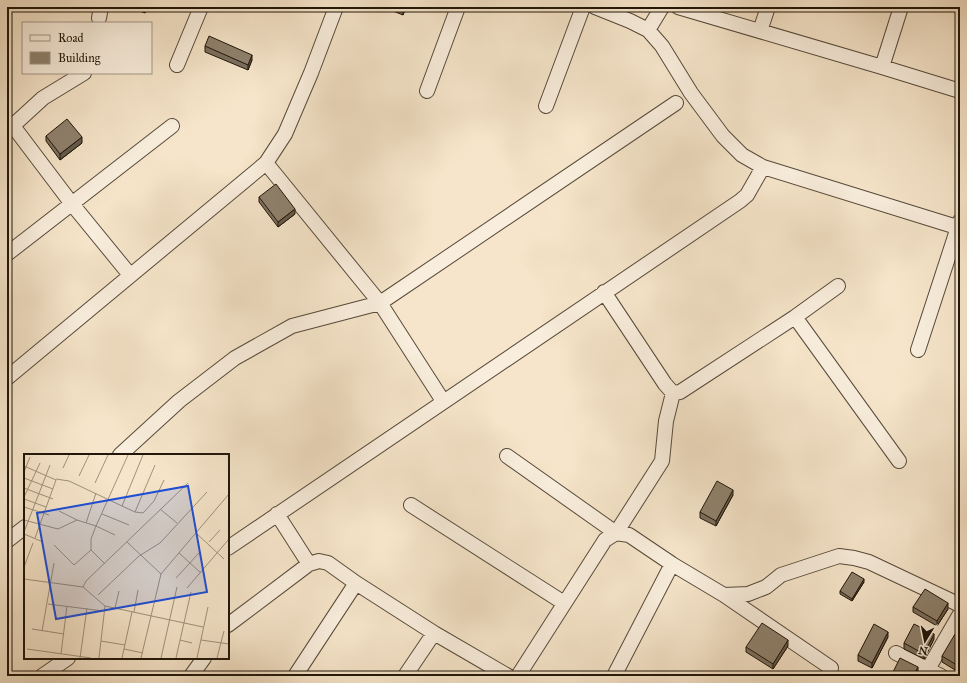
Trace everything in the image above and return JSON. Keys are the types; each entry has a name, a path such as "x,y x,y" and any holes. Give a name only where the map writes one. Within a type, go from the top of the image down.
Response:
{"street":[{"path":"177,65 201,7"},
{"path":"7,378 266,163 285,134 311,73 336,7"},
{"path":"427,92 458,7"},
{"path":"546,106 583,7"},
{"path":"596,7 648,30 662,46 691,92 723,136 742,156 763,167 959,225 918,350"},
{"path":"648,30 662,7"},
{"path":"678,7 882,67 960,92"},
{"path":"760,31 768,7"},
{"path":"882,67 901,7"},
{"path":"82,74 43,98 10,128 130,275"},
{"path":"121,454 179,401 235,358 292,326 380,303 676,102"},
{"path":"7,254 172,126"},
{"path":"266,163 380,303 443,401"},
{"path":"229,547 740,201 747,195 763,167"},
{"path":"674,393 680,392 795,318 838,286"},
{"path":"604,292 665,384 674,393"},
{"path":"795,318 899,461"},
{"path":"518,676 605,540 616,533 662,461 666,421 674,393"},
{"path":"507,456 616,533 629,536 724,595 831,668"},
{"path":"410,505 564,603"},
{"path":"277,514 309,564"},
{"path":"7,541 24,528"},
{"path":"724,595 748,594 766,587 781,575 839,556 869,562 960,605"},
{"path":"229,624 309,564 319,562 328,563 356,583 434,633 508,676"},
{"path":"614,676 672,564"},
{"path":"295,676 356,583"},
{"path":"926,673 960,614"},
{"path":"404,676 434,633"},
{"path":"896,653 926,673 941,676"},
{"path":"42,676 67,659"},
{"path":"191,676 203,659"}],"building":[{"path":"396,7 404,7 403,10"},
{"path":"209,36 252,55 248,65 205,46"},
{"path":"67,119 82,137 60,154 46,136"},
{"path":"276,184 295,209 278,222 259,197"},
{"path":"717,481 733,490 716,521 700,512"},
{"path":"852,572 864,579 852,599 840,591"},
{"path":"925,589 948,603 937,621 913,607"},
{"path":"762,623 788,640 773,664 746,647"},
{"path":"874,624 888,632 872,663 858,655"},
{"path":"914,624 934,634 924,654 904,643"},
{"path":"955,634 960,637 960,667 942,656"},
{"path":"900,658 918,667 913,676 891,676"}]}
